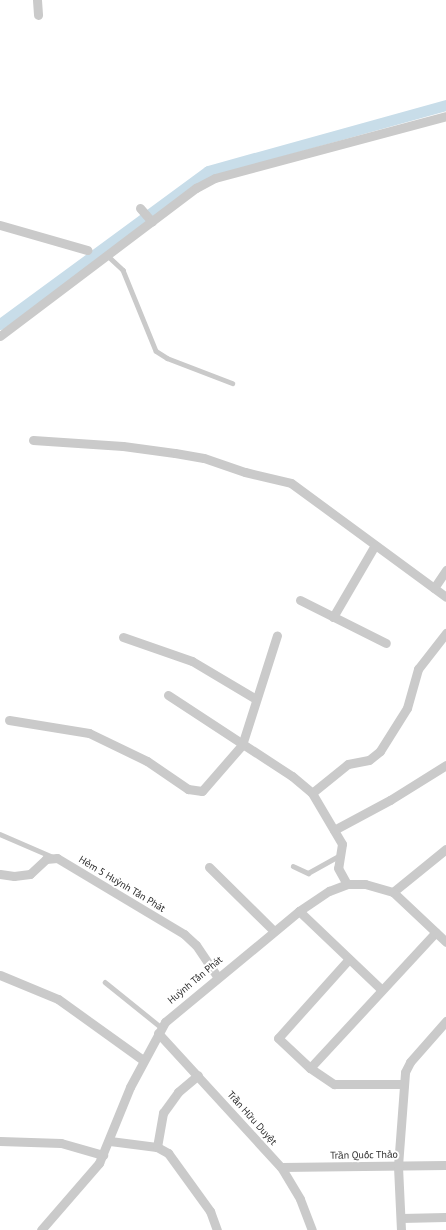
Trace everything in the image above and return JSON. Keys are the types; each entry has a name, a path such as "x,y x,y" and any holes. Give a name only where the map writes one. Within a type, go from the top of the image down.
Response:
{"street":[{"path":"37,0 38,15"},
{"path":"0,336 196,188 221,176 446,116"},
{"path":"140,208 152,222"},
{"path":"0,225 88,250"},
{"path":"33,440 123,446 175,453 204,458 245,472 280,479 300,488 375,545 446,596"},
{"path":"333,617 375,545"},
{"path":"434,588 446,570"},
{"path":"300,600 386,643"},
{"path":"312,793 348,764 369,760 380,751 407,708 418,669 446,632"},
{"path":"9,720 89,733 147,761 188,789 198,792 242,744 277,635"},
{"path":"123,637 192,661 256,699"},
{"path":"168,695 292,776 312,793 342,844 338,868 346,884"},
{"path":"334,830 390,800 446,765"},
{"path":"446,849 393,892 446,942"},
{"path":"0,874 14,876 30,874 46,859 57,858"},
{"name":"Hẻm 5 Huỳnh Tấn Phát","path":"57,858 184,934 196,945 217,976"},
{"path":"209,867 274,931"},
{"name":"Huỳnh Tấn Phát","path":"41,1230 92,1174 110,1141 143,1060 160,1030 174,1012 299,911 329,891 346,884 365,884 393,892"},
{"path":"299,911 381,989"},
{"path":"310,1068 381,989 436,932"},
{"path":"349,959 278,1038 310,1068 334,1084 402,1084"},
{"path":"0,975 58,999 143,1060"},
{"path":"401,1230 398,1166 402,1084 410,1062 446,1021"},
{"name":"Trần Hữu Duyệt","path":"160,1030 198,1075 281,1167 300,1199 312,1230"},
{"path":"157,1147 163,1113 178,1092 198,1075"},
{"path":"0,1141 61,1143 103,1155"},
{"path":"110,1141 157,1147 168,1153 210,1211 217,1230"},
{"name":"Trần Quốc Thảo","path":"281,1167 446,1165"},
{"path":"401,1218 446,1218"}],"lane":[{"path":"107,255 123,270 156,350 167,358 232,383"},
{"path":"0,834 57,858"},
{"path":"293,866 308,873 340,855"},
{"path":"104,982 160,1030"}],"waterway":[{"path":"0,324 208,171 446,105"}]}
